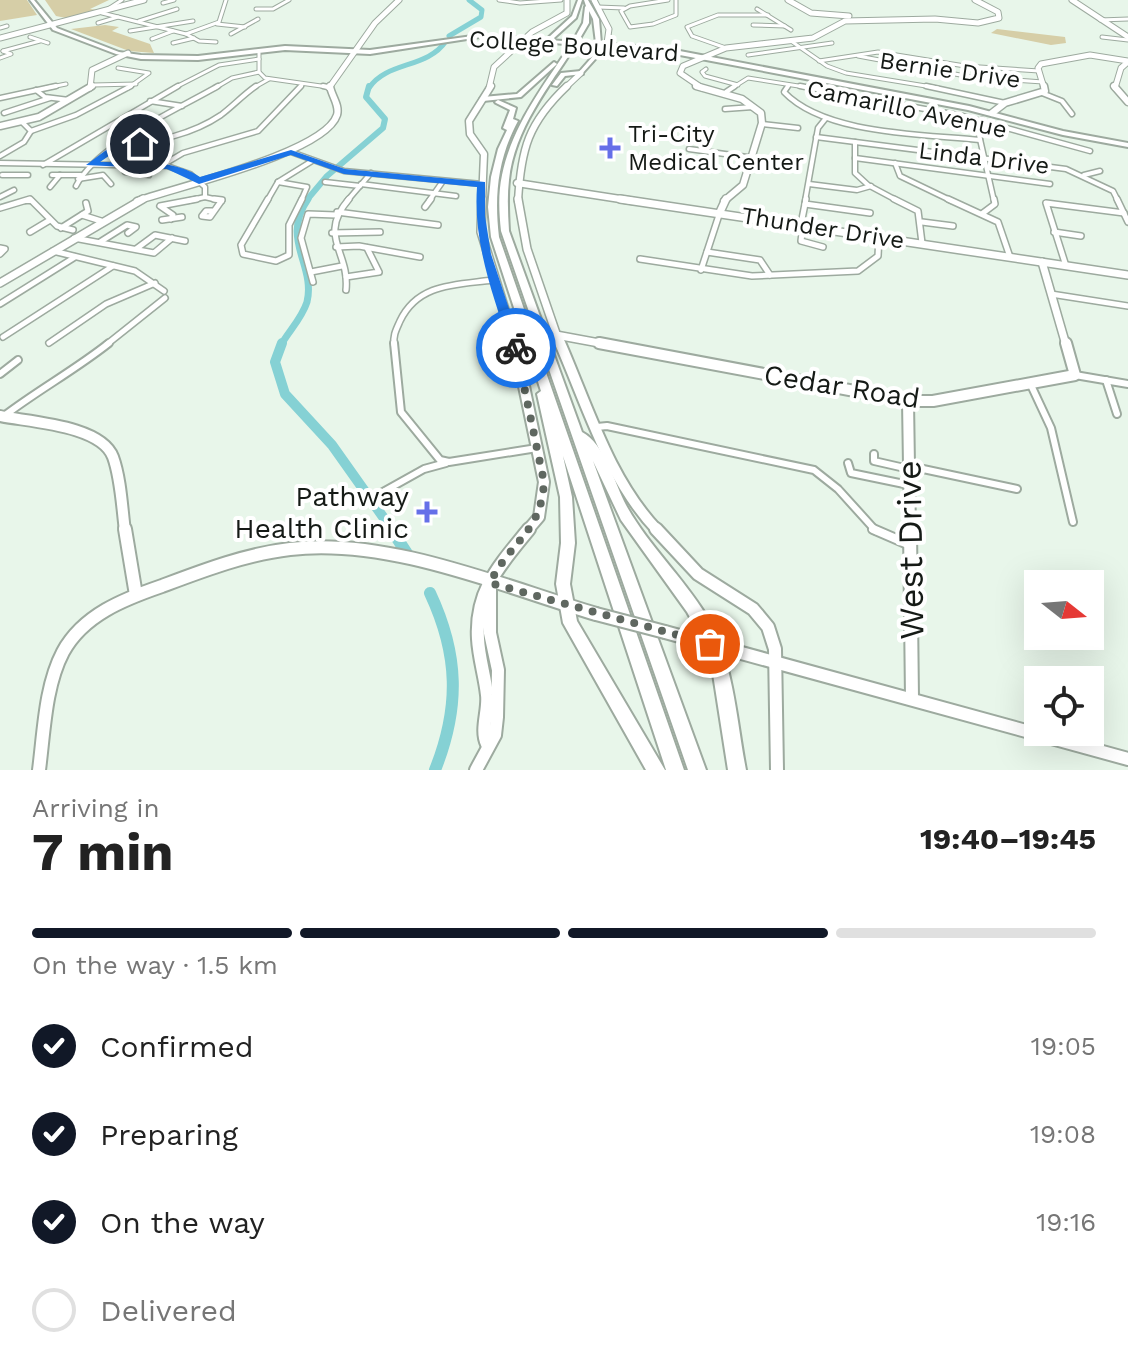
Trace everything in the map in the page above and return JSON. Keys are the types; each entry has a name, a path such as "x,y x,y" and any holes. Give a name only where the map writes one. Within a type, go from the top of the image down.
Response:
{"highway":[{"path":"551,40 574,17 583,0"},
{"path":"583,0 587,18 516,134 505,167 503,218 511,254 579,432 697,770"},
{"path":"583,0 596,19 604,44"},
{"path":"485,100 519,96 575,41"},
{"path":"575,41 570,65 576,77"},
{"path":"502,147 554,64"},
{"path":"529,114 563,74 576,77"},
{"path":"485,100 504,103 514,109 493,186 495,237 675,770"},
{"path":"545,381 543,394 566,497 568,543 564,605 570,623 656,770"},
{"path":"579,432 591,445 610,487 637,533 702,623 719,672 737,770"}],"main road":[{"path":"34,0 52,25"},
{"name":"College Boulevard","path":"52,25 126,53 184,59 293,48 353,51 487,35 604,44 704,56 993,112 1063,133 1128,144"},
{"name":"College Boulevard","path":"126,53 185,57 304,47 353,51 487,35"},
{"path":"416,44 435,39"},
{"path":"576,77 604,44"},
{"path":"359,45 363,49 386,48"},
{"path":"293,48 304,47"}],"street":[{"path":"100,12 122,0"},
{"path":"0,38 144,0"},
{"path":"163,3 174,0"},
{"path":"217,24 226,0"},
{"path":"256,9 273,9 289,0"},
{"path":"353,51 398,0"},
{"path":"328,87 370,23 398,0"},
{"path":"476,770 487,744 484,738 488,698 477,619 480,598 498,567 539,517 544,482 521,362 493,280 481,232 484,154 470,134 470,123 485,100 495,70 526,38 567,13 564,0 520,3 499,0"},
{"path":"594,0 609,29 604,44"},
{"path":"598,7 624,8 668,0"},
{"path":"624,8 621,14 626,24 639,27 676,15 676,0"},
{"path":"788,0 811,13 863,19 935,19 978,23 1000,16 975,0"},
{"path":"1072,0 1128,39"},
{"path":"136,22 177,9"},
{"path":"757,9 791,30"},
{"path":"100,12 216,42"},
{"path":"726,48 692,36 687,27 718,15 768,15"},
{"path":"98,23 118,17"},
{"path":"231,34 258,19"},
{"path":"701,270 725,199 741,189 762,124 757,107 726,92 695,85 681,76 683,66 726,48 820,36 841,22 863,19"},
{"path":"1100,20 1128,19"},
{"path":"130,31 193,21"},
{"path":"186,34 217,24 246,27"},
{"path":"753,25 785,26"},
{"path":"0,28 7,26"},
{"path":"152,39 173,31"},
{"path":"30,37 48,43"},
{"path":"1102,37 1128,39"},
{"path":"173,43 194,38"},
{"path":"2,50 40,41"},
{"path":"791,41 819,61 846,73 967,93 1005,103"},
{"path":"748,55 832,43"},
{"path":"0,58 11,54 2,50"},
{"path":"772,52 783,61"},
{"path":"93,85 95,67 126,53"},
{"path":"819,61 886,53 965,66 1039,71"},
{"path":"983,213 995,204 977,126 982,120 1005,103 1042,93 1046,89 1039,71 1041,64 1090,55 1128,61"},
{"path":"43,165 150,101 219,65 259,56 259,72"},
{"name":"Bernie Drive","path":"858,56 971,77 1043,82"},
{"path":"1128,61 1121,68 1114,87 1128,102"},
{"path":"0,156 24,142 31,131 65,121 136,84 149,72 118,68"},
{"path":"706,69 703,74 711,79 738,85"},
{"path":"76,186 91,165 120,144 232,78 259,72 269,79 328,87"},
{"path":"576,77 550,101 532,128 521,155 517,183 527,249 556,335 617,475 636,508 698,574 762,618 773,638 777,770"},
{"name":"Camarillo Avenue","path":"726,92 752,78 982,120 1090,151"},
{"path":"120,144 146,142 209,121 221,115 243,92 269,79"},
{"path":"0,98 66,84"},
{"path":"0,126 22,122 93,85 136,84"},
{"path":"789,84 784,92 785,97 826,118 980,140"},
{"path":"161,166 183,153 258,131 302,85"},
{"path":"0,283 53,251 73,234 138,200 291,152 335,121 338,108 328,87"},
{"path":"36,89 50,98"},
{"path":"1042,93 1062,101 1072,114"},
{"path":"841,105 847,95"},
{"path":"4,113 50,98 69,100"},
{"path":"150,101 182,106"},
{"path":"885,112 890,103"},
{"path":"725,109 757,107"},
{"path":"933,117 935,111"},
{"path":"823,247 801,241 816,137 820,124 826,118"},
{"path":"22,122 31,131"},
{"path":"762,124 798,128"},
{"name":"Linda Drive","path":"816,137 1056,167 1083,175 1113,191 1128,222"},
{"path":"1031,146 1040,138"},
{"path":"855,142 855,173 871,186 912,206 922,222 922,243"},
{"path":"689,149 790,163"},
{"path":"291,152 332,169 482,184"},
{"path":"855,158 1050,184"},
{"path":"278,182 307,187 289,225 290,253 284,259 247,256 240,249 278,182 312,161"},
{"path":"0,163 161,166 184,170 206,190 205,197"},
{"path":"895,163 900,176 983,213 1003,229 1010,257"},
{"path":"131,164 126,170 128,174 149,175"},
{"path":"1,176 16,165"},
{"path":"1083,175 1100,171"},
{"path":"346,290 346,277 332,233 336,213 371,173"},
{"path":"1,176 29,175"},
{"path":"52,175 103,175 111,184"},
{"path":"50,187 60,175"},
{"path":"425,207 443,181"},
{"path":"325,182 456,196"},
{"name":"Thunder Drive","path":"517,183 1128,275"},
{"path":"809,184 857,190 871,186"},
{"path":"938,193 949,188"},
{"path":"0,195 14,190"},
{"path":"171,219 173,215 160,206 205,197 222,200 214,211"},
{"path":"0,208 30,199 50,220 73,234 154,253 172,238"},
{"path":"61,228 89,208 86,203"},
{"path":"1066,266 1046,203 1124,213"},
{"path":"805,204 870,213"},
{"path":"313,282 301,238 308,214 336,213 438,225"},
{"path":"82,215 101,221"},
{"path":"162,220 182,217"},
{"path":"30,232 50,220"},
{"path":"922,222 953,226"},
{"path":"100,242 127,225 136,227 128,233"},
{"path":"332,233 380,232"},
{"path":"1054,232 1081,236"},
{"path":"136,249 155,235 185,241"},
{"path":"640,259 733,275 862,271 878,256 879,236"},
{"path":"336,247 367,248 420,257"},
{"path":"346,277 379,272 367,248"},
{"path":"2,416 45,384 85,362 164,294 146,276 53,251"},
{"path":"707,252 760,260 770,275"},
{"path":"0,304 75,257"},
{"path":"1042,262 1075,375"},
{"path":"3,337 113,266"},
{"path":"311,272 342,266"},
{"path":"449,462 435,457 401,412 393,336 407,306 417,296 437,288 493,280"},
{"path":"49,343 106,304 155,283"},
{"path":"1051,294 1128,306"},
{"name":"Cedar Road","path":"556,335 908,401 933,401 1075,375 1128,384"},
{"path":"0,374 18,360"},
{"path":"1106,380 1117,414"},
{"path":"1030,383 1037,390 1054,442 1073,522"},
{"name":"West Drive","path":"908,401 912,698"},
{"path":"2,416 98,437 108,446 136,595"},
{"path":"597,427 607,426 814,470 831,481 868,527 887,538 910,545"},
{"path":"381,493 424,469 537,448"},
{"path":"874,454 874,461 1017,489"},
{"path":"848,463 851,473 909,485"},
{"path":"39,770 56,666 62,653 88,621 136,595 291,549 352,550 490,583 1128,759"}],"shaded area":[{"path":"0,0 27,0 37,15 0,21"},
{"path":"45,0 109,0 90,9 98,10 66,18 56,16"},
{"path":"105,25 119,27 112,31 150,44 154,53 129,51 71,29"},
{"path":"997,29 1065,37 1066,43 1051,45 991,33"}],"waterway":[{"path":"449,36 481,17 482,10 469,0"},
{"path":"369,88 386,73 428,56 446,41"},
{"path":"306,201 327,176 383,128 385,119 366,97 369,86"},
{"path":"282,344 307,302 307,276 297,227 308,199"},
{"path":"282,344 275,362 285,394 332,445 393,531"},
{"path":"391,529 408,555"},
{"path":"430,593 447,638 453,681 449,724 435,770"}],"way so far":[{"path":"516,348 544,482 543,498 539,517 511,549 490,583 710,644"}],"place":[{"name":"Tri-City Medical Center","path":"610,148"},
{"name":"Pathway Health Clinic","path":"427,512"}],"route":[{"path":"140,144 120,144 91,165 167,166 184,170 199,181 291,152 344,171 482,184 481,232 516,348"}]}
